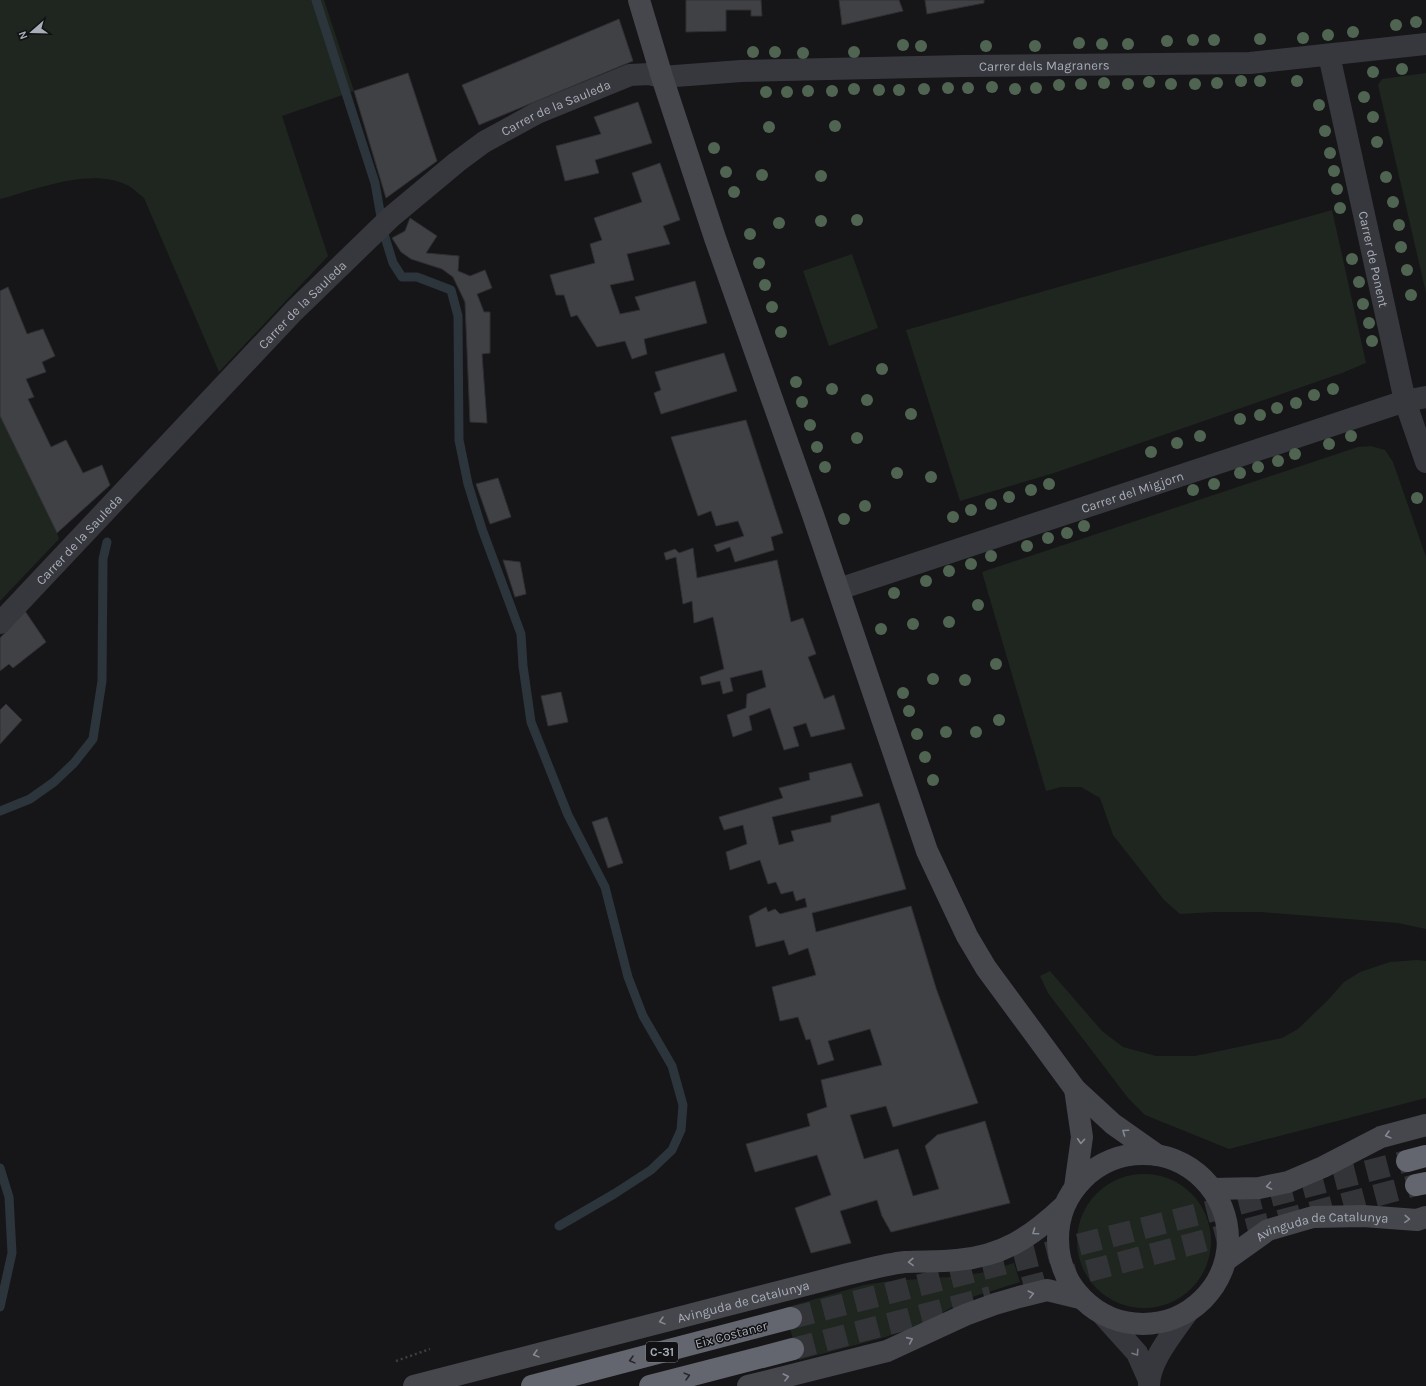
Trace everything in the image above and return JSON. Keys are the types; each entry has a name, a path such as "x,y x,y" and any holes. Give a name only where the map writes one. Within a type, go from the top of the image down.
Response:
{"highway":[{"name":"Eix Costaner","path":"532,1386 791,1318"},
{"name":"C-31","path":"650,1386 793,1349"}],"main road":[{"path":"639,0 662,77 715,238 839,589 927,851 967,936 986,968 1074,1089 1113,1124 1157,1155"},
{"path":"1074,1089 1082,1137 1075,1188"},
{"path":"1212,1190 1259,1188 1288,1182 1323,1167 1381,1137 1426,1125"},
{"path":"1141,1154 1157,1155 1178,1161 1197,1173 1212,1190 1222,1206 1227,1224 1228,1242 1226,1260 1212,1291 1201,1303 1187,1313 1163,1323 1150,1325 1125,1323 1101,1313 1090,1306 1080,1298 1071,1285 1059,1254 1059,1222 1064,1206 1075,1188 1085,1176 1098,1167 1111,1160 1126,1156 1141,1154"},
{"name":"Avinguda de Catalunya","path":"414,1386 848,1274 904,1262 959,1260 978,1257 1007,1249 1044,1225 1064,1206"},
{"name":"Avinguda de Catalunya","path":"1226,1260 1268,1230 1313,1217 1363,1216 1417,1220 1426,1217"},
{"path":"748,1386 887,1351 964,1314 1019,1296 1047,1290 1080,1298"}],"street":[{"name":"Carrer dels Magraners","path":"662,77 749,71 963,66 1250,63 1426,44"},
{"name":"Carrer de Ponent","path":"1329,55 1404,401 1426,462"},
{"name":"Carrer de la Sauleda","path":"0,623 294,311 391,217 457,162 484,142 537,113 630,75 649,74 662,77"},
{"name":"Carrer del Migjorn","path":"839,589 1404,401 1426,397"},
{"path":"1101,1313 1137,1353 1149,1383"},
{"path":"1149,1383 1160,1351 1187,1313"}],"path":[{"path":"396,1361 430,1350"}],"shaded area":[{"path":"0,0 324,0 354,91 282,116 328,256 219,372 144,198 134,189 113,180 97,178 81,179 47,185 0,199"},
{"path":"1426,73 1426,293 1378,85 1382,79"},
{"path":"1332,210 1366,363 1342,373 1054,473 960,501 906,330"},
{"path":"852,254 878,328 829,346 803,271"},
{"path":"0,416 59,539 0,601"},
{"path":"1371,446 1385,450 1393,462 1426,557 1426,929 1398,923 1261,912 1180,914 1164,900 1113,835 1100,798 1081,787 1061,787 1046,791 982,572 1358,447"},
{"path":"1417,960 1426,961 1426,1098 1229,1149 1145,1115 1128,1098 1048,993 1040,976 1050,971 1102,1031 1123,1047 1156,1056 1195,1056 1282,1038 1298,1029 1344,982 1360,972 1390,962"},
{"path":"1137,1174 1151,1174 1170,1179 1192,1193 1206,1215 1210,1228 1210,1254 1206,1267 1192,1289 1170,1303 1151,1308 1137,1308 1118,1303 1096,1289 1082,1267 1077,1248 1077,1234 1082,1215 1096,1193 1118,1179"},
{"path":"1014,1263 1020,1282 969,1298 923,1323 901,1332 799,1360 784,1308 864,1285 890,1281 963,1276 985,1272"}],"building":[{"path":"686,0 761,0 762,16 751,16 751,10 726,10 726,31 686,32"},
{"path":"839,0 899,0 903,11 842,25"},
{"path":"925,0 984,0 984,3 927,14"},
{"path":"619,19 633,61 479,125 462,85"},
{"path":"408,73 437,161 386,198 354,91"},
{"path":"638,102 652,143 595,160 599,173 565,181 556,146 601,134 594,117"},
{"path":"660,163 680,220 663,226 670,244 627,254 634,280 610,285 620,314 640,310 635,297 695,281 707,323 644,339 647,354 632,359 625,341 597,347 577,315 571,317 564,295 556,295 550,275 595,263 590,244 602,240 594,218 642,202 632,173"},
{"path":"410,218 437,236 426,253 459,256 458,271 470,276 485,270 492,288 477,294 484,312 490,312 490,353 482,354 487,423 470,422 465,302 453,277 442,269 411,259 401,252 392,238 405,231"},
{"path":"8,287 27,334 43,329 55,356 42,362 46,372 26,379 34,397 28,399 51,447 66,440 83,473 102,465 110,485 57,533 0,416 0,291"},
{"path":"724,353 737,391 661,414 654,393 661,390 655,372"},
{"path":"746,420 783,533 771,537 774,550 735,562 730,547 717,552 714,545 744,536 738,521 716,526 711,511 698,516 671,437"},
{"path":"498,478 511,517 490,524 476,484"},
{"path":"693,548 697,578 777,560 791,622 803,618 816,654 808,657 824,699 834,695 845,729 811,737 806,723 793,727 799,746 784,750 770,708 749,716 752,730 733,737 727,715 746,708 747,694 766,687 762,670 730,678 733,691 723,694 720,681 702,685 700,677 724,669 713,617 694,623 692,601 683,604 676,557 666,560 664,553 675,549 679,553"},
{"path":"503,560 520,562 526,594 515,597"},
{"path":"25,611 46,642 13,668 9,664 0,671 0,638"},
{"path":"561,692 568,722 548,726 541,696"},
{"path":"6,704 22,720 0,744 0,710"},
{"path":"851,763 863,796 772,817 779,845 794,841 791,831 831,822 831,816 879,803 906,889 812,913 816,932 911,906 936,988 978,1103 893,1127 886,1106 850,1115 864,1159 898,1149 913,1196 939,1189 925,1146 937,1135 985,1121 1010,1203 891,1232 882,1216 877,1200 840,1211 851,1243 811,1253 795,1208 831,1195 817,1155 755,1172 746,1144 810,1126 807,1114 827,1107 821,1080 882,1065 870,1029 828,1041 834,1060 818,1065 810,1039 806,1040 798,1017 780,1021 772,987 816,975 808,948 789,955 784,940 756,947 749,916 766,907 768,912 775,909 780,914 807,907 805,898 796,901 793,891 781,894 776,882 768,884 760,860 730,870 726,852 747,844 743,825 724,830 719,817 783,798 779,788 810,780 809,773"},
{"path":"607,817 623,863 608,868 592,822"}],"waterway":[{"path":"316,0 375,183 384,234 393,263 402,277 417,277 451,290 458,316 459,440 468,484 482,529 521,634 523,666 531,722 568,815 605,887 628,977 643,1016 672,1066 683,1105 681,1130 672,1150 651,1170 614,1194 559,1226"},
{"path":"0,811 30,799 54,782 74,763 93,739 102,681 103,559 107,542"},
{"path":"0,1168 9,1197 12,1253 0,1307"}],"tunnel":[{"path":"791,1318 1407,1161"},
{"path":"1024,1288 1416,1185"},
{"path":"793,1349 991,1297"}]}
